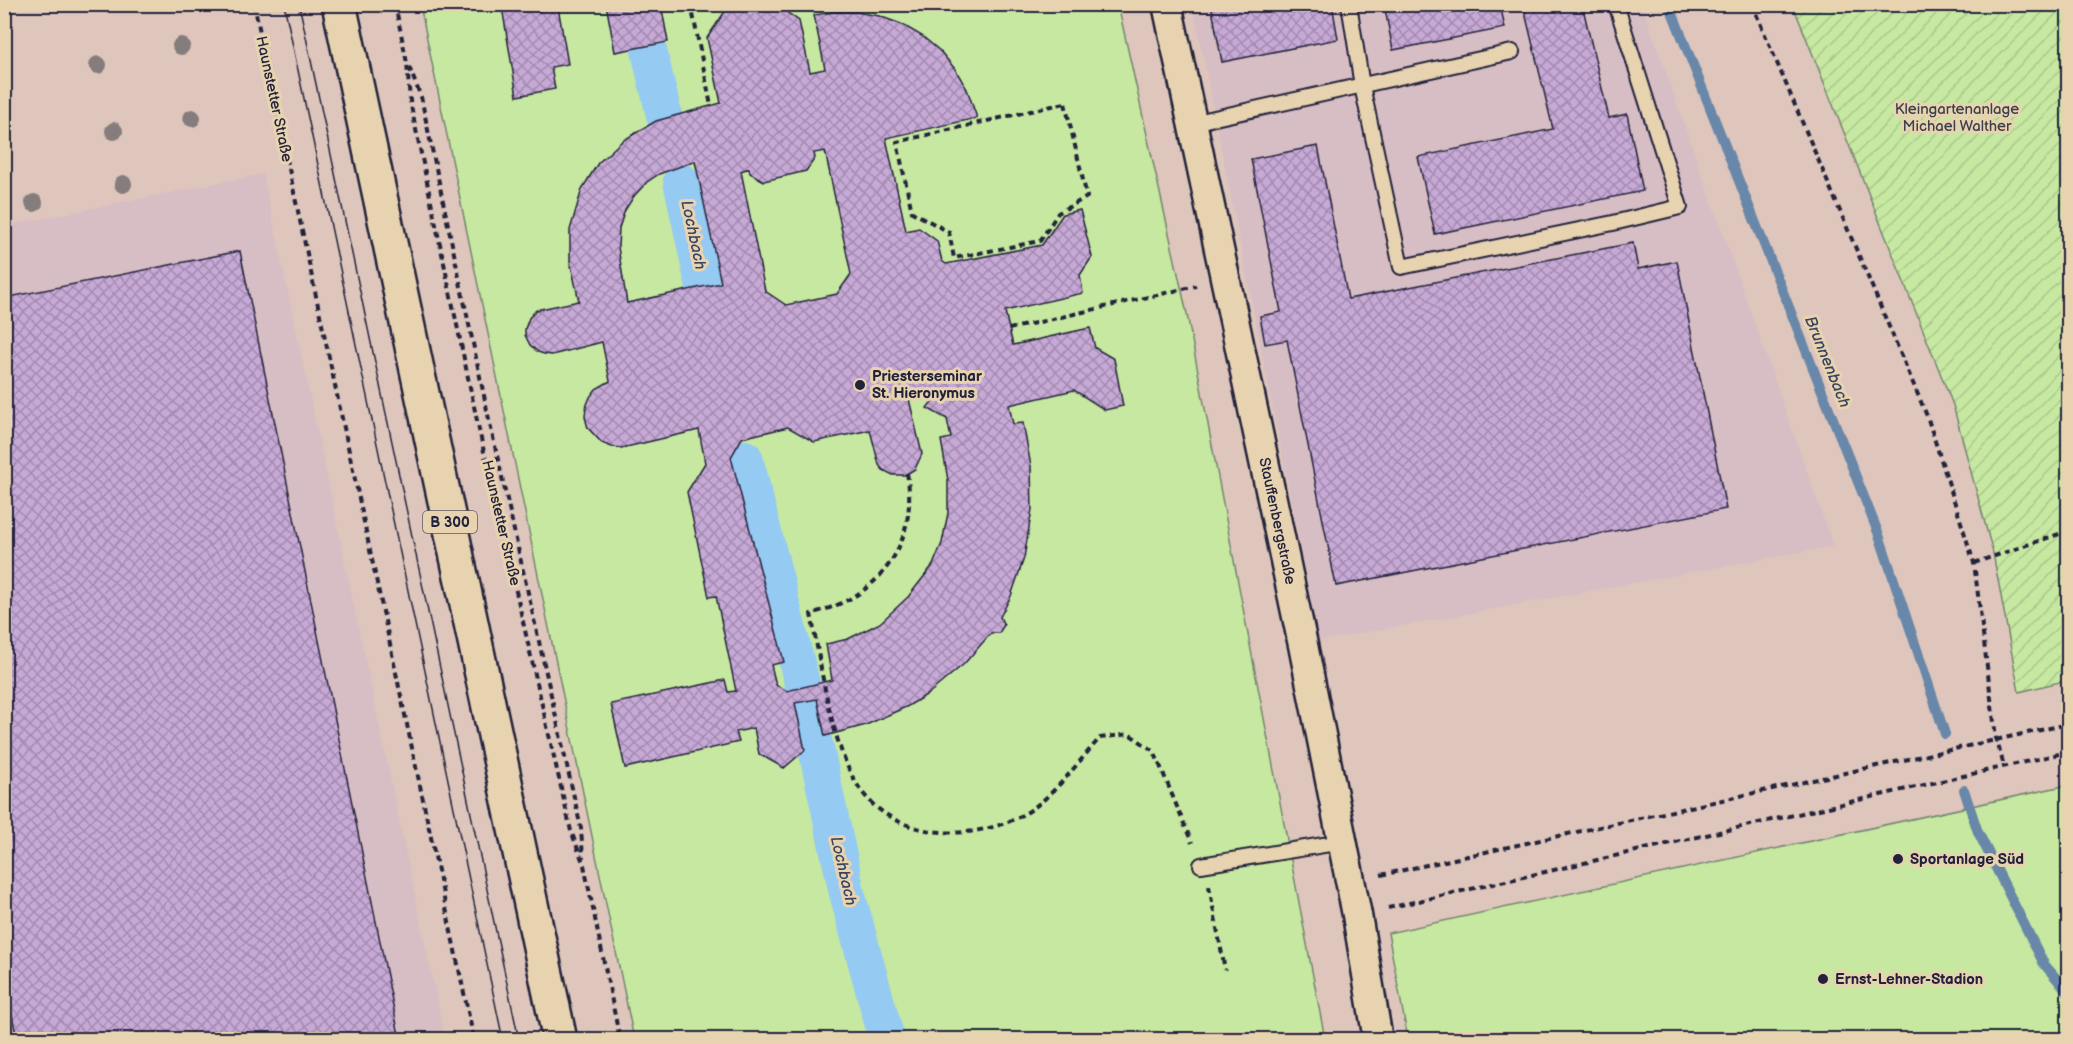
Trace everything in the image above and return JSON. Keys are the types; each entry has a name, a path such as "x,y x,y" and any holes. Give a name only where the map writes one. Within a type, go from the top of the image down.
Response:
{"main road":[{"name":"B 300","path":"339,4 560,1040"}],"street":[{"name":"Stauffenbergstraße","path":"1167,4 1351,882 1378,1040"}],"lane":[{"path":"1349,4 1362,86 1401,267 1680,207 1616,4"},
{"path":"1192,123 1512,52"},
{"path":"1201,865 1342,842"}],"path":[{"name":"Haunstetter Straße","path":"254,4 474,1040"},
{"name":"Haunstetter Straße","path":"395,4 407,63 410,100 479,430 571,831 584,865 620,1040"},
{"path":"691,4 711,106"},
{"path":"1752,4 1927,416 1974,563 1996,738 2004,766"},
{"path":"407,63 421,97 490,424 580,828 584,865"},
{"path":"1065,103 1087,197 1058,213 1040,242 954,258 949,232 912,212 897,142 1065,103"},
{"path":"1009,329 1226,279"},
{"path":"907,474 910,511 903,537 893,558 880,575 862,591 838,605 811,614 840,749 859,789 878,810 902,824 935,831 974,831 1001,825 1026,812 1047,797 1100,738 1129,734 1154,751 1201,865 1209,885 1225,970"},
{"path":"1974,563 2068,531"},
{"path":"1351,882 1996,738 2068,724"},
{"path":"1357,915 2068,752"}],"shaded area":[{"path":"1193,5 1642,5 1833,546 1319,641"},
{"path":"263,174 445,1039 5,1040 5,226"}],"green space":[{"path":"420,5 1118,5 1187,314 1325,1039 634,1039"},
{"name":"Kleingartenanlage Michael Walther","path":"1793,5 2068,5 2068,680 2019,692 1993,553 1953,405"},
{"name":"Sportanlage Süd","path":"2068,785 2068,1039 1408,1039 1388,933"}],"building":[{"path":"514,4 536,4 538,11 558,7 568,64 551,67 555,89 517,96 502,7"},
{"path":"606,4 661,4 668,42 615,52"},
{"name":"Priesterseminar St. Hieronymus","path":"730,4 775,4 799,21 810,72 825,69 814,15 856,12 879,16 901,24 922,36 940,51 955,69 967,89 977,118 886,138 906,231 919,228 937,241 942,261 946,264 1042,245 1063,214 1080,210 1092,257 1080,275 1083,293 1005,311 1013,345 1090,328 1095,348 1114,359 1123,406 1105,410 1074,390 1009,405 1013,424 1023,423 1031,466 1032,509 1024,558 1011,596 1000,617 1004,625 999,633 991,633 964,664 928,694 866,725 825,736 817,699 795,703 805,750 784,768 759,754 754,728 736,732 739,742 625,768 611,704 725,680 728,692 736,691 716,596 709,597 687,492 705,463 699,430 622,448 602,443 588,428 585,417 590,397 596,389 610,381 602,342 552,355 544,354 530,345 525,329 529,318 536,310 579,301 570,261 570,230 582,189 598,163 622,141 656,121 721,103 707,38","holes":["825,151 851,274 837,294 786,305 765,291 741,171 749,168 750,173 764,181 806,171 815,158 814,153","695,161 721,283 627,303 618,247 619,228 625,210 634,196 647,182 659,174","932,394 934,399 927,408 947,419 951,438 941,440 948,480 948,513 942,543 933,565 908,597 880,623 848,639 826,644 832,680 787,691 776,685 771,665 784,662 731,457 742,438 788,427 814,442 870,430 879,465 893,475 905,475 915,469 922,454 909,399"]},
{"path":"1211,4 1332,4 1338,39 1222,62"},
{"path":"1384,4 1500,4 1505,28 1393,50"},
{"path":"1523,4 1582,4 1609,118 1627,114 1643,191 1435,234 1418,157 1553,129"},
{"path":"1318,146 1348,299 1633,243 1638,269 1677,261 1726,509 1336,586 1287,340 1265,344 1260,316 1281,312 1251,159"},
{"path":"240,251 400,1040 17,1040 4,975 4,298"}],"waterway":[{"name":"Brunnenbach","path":"1669,4 1879,535 1945,734"},
{"name":"Lochbach","path":"649,51 665,119"},
{"name":"Lochbach","path":"681,181 704,288"},
{"name":"Lochbach","path":"745,458 803,687"},
{"name":"Lochbach","path":"806,702 847,893 887,1040"},
{"name":"Brunnenbach","path":"1964,790 1978,832 2044,964 2068,992"}],"tram line":[{"path":"284,4 503,1040"},
{"path":"299,4 519,1040"}],"place":[{"name":"Priesterseminar St. Hieronymus","path":"860,385"},
{"name":"Sportanlage Süd","path":"1898,859"},
{"name":"Ernst-Lehner-Stadion","path":"1823,979"}]}
